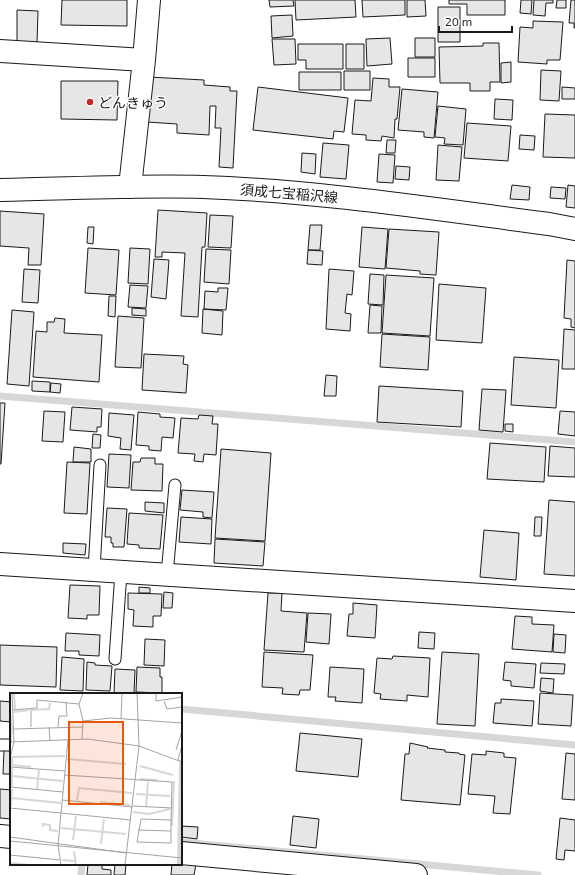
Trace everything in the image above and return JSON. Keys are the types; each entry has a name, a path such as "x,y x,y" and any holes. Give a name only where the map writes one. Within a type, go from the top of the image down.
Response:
{"street":[{"path":"130,187 149,0"},
{"path":"0,51 144,60"},
{"name":"須成七宝稲沢線","path":"0,190 202,187 262,191 378,201 549,224 575,229"},
{"path":"0,564 575,601"},
{"path":"0,836 10,837"},
{"path":"182,853 416,875"}],"lane":[{"path":"94,570 100,465"},
{"path":"167,575 175,485"},
{"path":"115,659 122,572"}],"building":[{"path":"62,0 127,0 127,26 61,25"},
{"path":"269,0 293,0 294,6 270,7"},
{"path":"295,0 355,0 356,17 296,20"},
{"path":"362,0 405,0 405,15 363,17"},
{"path":"407,0 425,0 426,16 407,17"},
{"path":"449,0 505,0 505,15 467,15 467,4 449,4"},
{"path":"521,0 532,0 531,14 520,13"},
{"path":"534,0 553,0 553,3 546,3 545,16 533,15"},
{"path":"557,0 566,0 566,8 556,8"},
{"path":"571,0 575,0 575,28 574,23 569,23"},
{"path":"438,7 460,7 460,42 438,42"},
{"path":"17,10 38,11 37,43 17,42"},
{"path":"292,15 293,36 272,38 271,16"},
{"path":"533,21 563,22 560,60 547,60 547,64 518,62 520,27 533,28"},
{"path":"390,38 392,64 367,66 366,39"},
{"path":"415,38 435,38 435,57 415,57"},
{"path":"272,39 295,39 296,64 274,65"},
{"path":"483,43 499,43 500,82 490,82 490,91 470,91 470,83 440,83 439,47 483,46"},
{"path":"298,44 343,44 343,69 306,69 306,60 298,60"},
{"path":"346,44 364,44 364,69 346,69"},
{"path":"408,58 435,58 435,77 408,77"},
{"path":"511,62 511,82 501,83 501,63"},
{"path":"541,70 561,71 559,101 540,100"},
{"path":"344,71 370,71 370,90 344,90"},
{"path":"299,72 341,72 341,90 299,90"},
{"path":"149,77 204,80 204,85 230,87 230,91 237,91 233,168 219,167 221,128 215,128 216,106 210,106 209,135 177,133 177,124 147,122"},
{"path":"373,78 389,79 389,87 400,87 397,119 395,119 394,138 382,136 381,141 366,140 366,135 352,134 355,100 371,101"},
{"path":"61,81 118,81 117,120 61,119"},
{"path":"258,87 348,98 344,132 334,131 333,139 253,130"},
{"path":"562,87 575,88 575,99 562,99"},
{"path":"402,89 438,92 434,138 424,137 424,132 398,130"},
{"path":"495,99 513,100 512,120 494,119"},
{"path":"438,106 466,109 463,145 444,144 445,138 435,137"},
{"path":"545,114 575,115 575,158 543,157"},
{"path":"467,123 511,126 508,161 464,158"},
{"path":"520,135 535,136 534,150 519,149"},
{"path":"387,140 396,140 395,153 386,153"},
{"path":"323,143 349,145 346,179 320,177"},
{"path":"438,145 462,147 459,181 436,180"},
{"path":"302,153 316,154 315,174 301,172"},
{"path":"379,154 395,155 393,183 377,182"},
{"path":"396,166 410,167 409,180 395,179"},
{"path":"512,185 530,187 529,200 510,199"},
{"path":"568,185 575,186 575,208 566,207"},
{"path":"551,187 566,188 565,199 550,198"},
{"path":"158,210 207,213 205,247 202,247 198,317 181,316 185,253 162,252 162,257 155,257"},
{"path":"0,211 44,214 41,265 28,265 29,248 0,246"},
{"path":"210,215 233,216 231,248 208,247"},
{"path":"310,225 322,225 320,250 308,250"},
{"path":"88,227 94,227 93,244 87,243"},
{"path":"362,227 388,229 385,269 359,267"},
{"path":"389,229 439,232 436,275 420,274 420,271 386,268"},
{"path":"88,248 119,250 116,295 85,293"},
{"path":"130,248 150,249 148,284 128,283"},
{"path":"206,249 231,250 229,284 204,282"},
{"path":"308,250 323,251 322,265 307,264"},
{"path":"154,259 169,260 166,299 151,297"},
{"path":"567,260 575,261 575,328 571,327 571,319 564,318"},
{"path":"24,269 40,270 38,303 22,302"},
{"path":"329,269 354,271 352,295 347,294 345,313 351,314 350,331 326,329"},
{"path":"370,274 384,275 383,305 368,304"},
{"path":"386,275 434,278 430,336 382,333"},
{"path":"439,284 486,288 482,343 436,340"},
{"path":"130,285 148,286 146,308 128,307"},
{"path":"218,288 228,288 226,310 204,309 205,291 218,292"},
{"path":"109,296 116,296 115,317 108,316"},
{"path":"370,305 382,306 381,333 368,333"},
{"path":"132,308 146,309 146,316 132,315"},
{"path":"203,309 223,311 222,335 202,333"},
{"path":"12,310 34,312 29,386 7,384"},
{"path":"118,316 144,318 141,368 115,367"},
{"path":"55,318 65,319 64,333 102,335 99,382 33,377 36,331 47,332 47,322 54,322"},
{"path":"564,329 575,330 575,369 562,369"},
{"path":"382,334 430,337 428,370 380,367"},
{"path":"144,354 184,356 183,364 188,365 186,393 142,390"},
{"path":"514,357 559,360 556,408 511,405"},
{"path":"326,375 337,376 336,396 324,396"},
{"path":"32,381 50,382 50,392 32,391"},
{"path":"51,383 61,384 60,393 50,392"},
{"path":"379,386 463,391 461,427 377,422"},
{"path":"482,389 506,390 503,432 479,430"},
{"path":"0,403 5,403 1,464 0,464"},
{"path":"72,407 102,409 101,427 97,427 97,432 70,430"},
{"path":"44,411 65,412 63,442 42,441"},
{"path":"560,411 575,412 575,436 558,434"},
{"path":"138,412 160,414 160,417 175,418 173,438 162,437 161,451 149,450 149,446 136,445"},
{"path":"109,413 134,415 131,450 120,449 121,438 108,436"},
{"path":"199,415 213,416 212,424 218,424 216,455 204,454 203,462 194,461 195,454 178,453 181,418 198,419"},
{"path":"505,424 513,424 513,432 505,431"},
{"path":"93,434 101,435 100,448 92,448"},
{"path":"490,443 546,447 544,482 487,479"},
{"path":"550,446 575,448 575,477 548,476"},
{"path":"74,447 91,449 91,462 73,462"},
{"path":"221,449 271,453 265,541 215,538"},
{"path":"109,454 131,455 129,488 107,487"},
{"path":"141,458 155,458 155,464 163,464 162,491 131,490 133,462 140,462"},
{"path":"67,462 90,463 87,514 64,513"},
{"path":"182,490 214,492 212,518 203,517 203,512 180,510"},
{"path":"549,500 575,502 575,576 544,574"},
{"path":"145,502 164,503 164,513 145,511"},
{"path":"107,508 127,509 124,547 113,547 111,537 105,537"},
{"path":"129,513 163,515 160,549 139,548 139,545 127,544"},
{"path":"181,517 212,519 211,544 179,542"},
{"path":"535,517 542,517 541,536 534,536"},
{"path":"484,530 519,533 516,580 480,577"},
{"path":"215,539 265,542 263,566 214,563"},
{"path":"63,543 86,544 85,555 63,553"},
{"path":"70,585 100,586 99,615 87,615 87,619 68,618"},
{"path":"139,587 150,588 150,593 139,593"},
{"path":"164,592 173,593 172,608 163,608"},
{"path":"128,593 162,594 161,616 153,616 153,627 133,626 134,610 128,609"},
{"path":"268,593 282,593 281,611 307,613 304,652 264,650"},
{"path":"353,603 377,605 375,638 347,636 349,614 353,614"},
{"path":"308,613 331,614 329,644 306,642"},
{"path":"515,616 532,617 532,624 554,625 552,652 512,649"},
{"path":"419,632 435,633 434,649 418,648"},
{"path":"66,633 100,635 99,656 79,655 79,651 65,651"},
{"path":"554,634 566,635 565,653 553,652"},
{"path":"145,639 165,640 164,666 144,665"},
{"path":"0,645 57,647 56,687 0,685"},
{"path":"264,652 313,655 310,690 300,690 299,695 282,694 283,688 262,687"},
{"path":"442,652 479,654 475,726 437,724"},
{"path":"393,656 430,658 428,697 407,695 407,701 380,699 381,694 374,693 377,658 392,659"},
{"path":"62,657 84,659 83,691 60,690"},
{"path":"87,662 95,663 95,665 112,666 110,691 86,690"},
{"path":"505,662 536,664 534,688 511,686 511,681 503,680"},
{"path":"541,663 565,664 564,674 540,673"},
{"path":"137,667 160,668 160,677 162,677 162,693 136,692"},
{"path":"330,667 364,669 362,703 335,701 336,697 328,697"},
{"path":"115,669 135,670 134,693 114,693"},
{"path":"541,678 554,679 553,693 540,691"},
{"path":"540,693 573,695 571,726 538,724"},
{"path":"501,699 534,701 532,726 493,723 495,703 501,703"},
{"path":"0,701 10,702 10,722 0,721"},
{"path":"300,733 362,739 358,777 296,771"},
{"path":"410,743 428,747 427,748 445,750 445,752 465,755 460,805 401,800 405,754 409,754"},
{"path":"4,750 10,751 10,774 3,774"},
{"path":"486,751 504,753 504,757 516,758 510,814 493,813 495,796 468,794 472,754 486,755"},
{"path":"566,753 575,754 575,800 562,799"},
{"path":"0,789 10,790 10,819 0,818"},
{"path":"293,816 319,819 316,848 290,845"},
{"path":"560,818 575,820 575,851 565,850 564,860 556,859"},
{"path":"182,826 198,827 197,839 182,837"},
{"path":"196,864 194,875 171,875 172,865"},
{"path":"88,865 102,865 102,869 111,870 111,875 87,875"},
{"path":"115,865 126,865 125,875 114,875"}],"waterway":[{"path":"0,396 575,442"},
{"path":"182,709 575,745"},
{"path":"182,842 538,875"},
{"path":"81,875 82,865"}],"place":[{"name":"どんきゅう","path":"90,102"}]}
